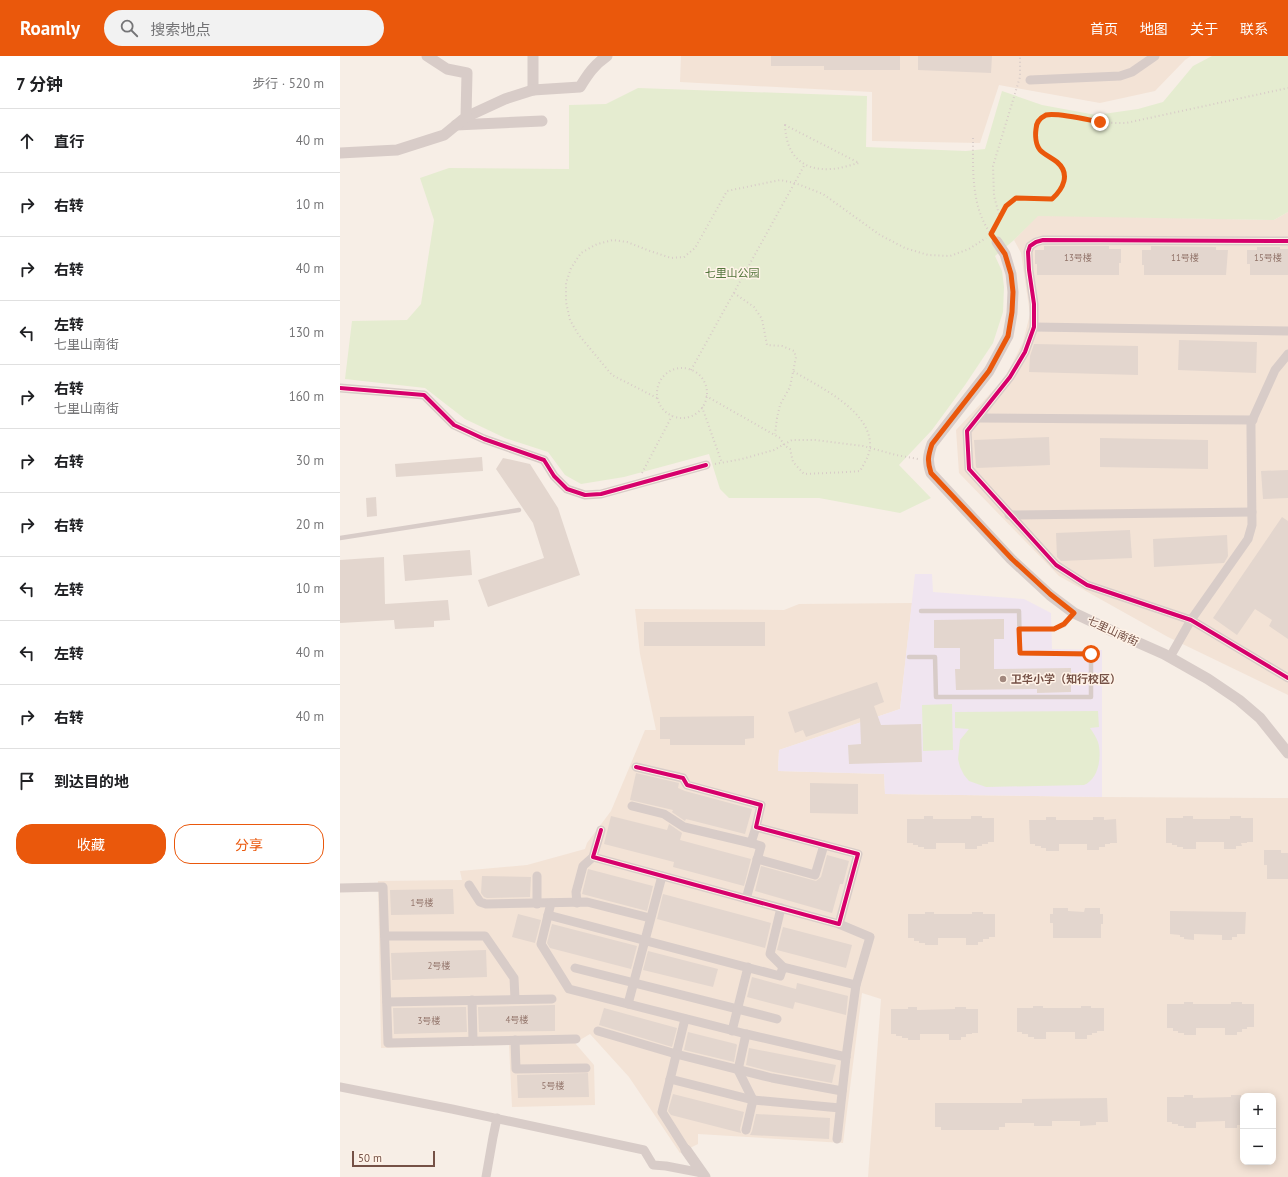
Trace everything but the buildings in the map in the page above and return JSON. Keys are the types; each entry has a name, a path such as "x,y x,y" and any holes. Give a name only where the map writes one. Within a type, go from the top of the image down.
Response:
{"street":[{"path":"427,56 447,69 467,72 466,117"},
{"path":"533,56 533,90"},
{"path":"340,153 397,150 444,135 466,117 505,99 533,90 580,87 597,63 607,56"},
{"path":"1030,80 1120,76 1132,72 1155,56"},
{"path":"456,125 542,121"},
{"path":"928,459 932,444 989,371 1008,336 1013,306 1011,274 1005,254 994,238"},
{"path":"1288,241 1043,240 1036,242 1030,246 1028,252 1034,304 1034,327 1025,352 1010,377 967,431 969,469 1056,565 1087,584 1191,620 1288,678"},
{"path":"1034,327 1288,331"},
{"path":"1170,658 1191,620 1248,539 1252,525 1250,431 1253,420 1275,370 1288,354"},
{"path":"340,388 424,395 454,425 484,439 544,460 554,476 567,489 585,495 601,494 706,466"},
{"path":"978,418 1253,420"},
{"name":"七里山南街","path":"928,459 931,473 1012,559 1050,594 1074,613 1170,658 1208,679 1239,700 1260,718 1288,752"},
{"path":"1009,514 1252,512"},
{"path":"636,767 683,778 687,785 761,805 751,843"},
{"path":"632,806 664,814 684,826 761,846 746,899"},
{"path":"756,826 858,854 839,924"},
{"path":"577,903 576,892 583,866 593,856 601,830"},
{"path":"757,859 815,875 824,845"},
{"path":"593,856 839,924 870,937 856,985 837,1138"},
{"path":"537,876 537,904"},
{"path":"628,1004 662,876"},
{"path":"469,885 480,902 486,904 587,902 650,918"},
{"path":"340,888 383,887 388,1043 576,1039"},
{"path":"551,903 541,944 569,989 732,1031 846,1057"},
{"path":"782,908 770,954 783,966 856,985"},
{"path":"548,915 780,976 783,966"},
{"path":"385,936 485,936 514,978 515,1000"},
{"path":"732,1031 748,967"},
{"path":"575,968 777,1019"},
{"path":"387,1002 552,999"},
{"path":"472,1000 473,1041"},
{"path":"685,1019 662,1112 703,1175"},
{"path":"598,1031 676,1054 738,1070 842,1091"},
{"path":"746,1034 738,1070 752,1100 746,1130"},
{"path":"515,1040 516,1069 586,1068"},
{"path":"670,1078 752,1100 840,1108"},
{"path":"340,1087 497,1118 644,1150 653,1165 666,1166 703,1175"},
{"path":"486,1177 497,1118"}],"lane":[{"path":"340,538 519,510"},
{"path":"909,658 935,658 936,696 1091,697 1091,654 1020,653 1019,611 921,611"},
{"path":"1019,629 1054,629 1064,624 1074,613"}],"path":[{"path":"1000,218 994,196 993,166 1020,77 1020,56"},
{"path":"657,398 612,375 578,334 570,320 566,302 566,282 570,268 581,253 597,244 613,240 626,242 671,258 684,257 695,248 727,191 780,180 795,183 823,194 880,235 905,248 928,255 950,256 994,238 1000,218 1006,206 1016,198 1052,199 1059,193 1065,181 1064,171 1058,163 1039,149 1036,140 1036,128 1039,120 1046,115 1054,114 1100,122 1126,122 1288,88"},
{"path":"785,125 859,163 832,169 820,169 805,164 791,152 785,125"},
{"path":"973,138 974,187 985,226 994,238"},
{"path":"691,370 805,164"},
{"path":"734,293 754,307 762,319 767,345 782,346 794,351 796,358 790,387 780,405 775,434"},
{"path":"687,368 691,370 701,376 706,383 706,400 702,408 688,417 680,418 672,416 660,405 657,398 659,382 670,370 687,368"},
{"path":"706,396 775,434 780,438 784,445 790,449 793,462 804,474 860,471 867,458 870,448 869,437 863,421 845,402 793,371"},
{"path":"702,408 722,463"},
{"path":"635,484 672,416"},
{"path":"706,466 742,459 774,450 792,440 815,440 870,448 896,456 915,459 928,459"}],"shaded area":[{"path":"681,56 1191,56 1185,60 1155,91 1100,103 999,85 980,143 872,141 872,92 680,82"},
{"path":"1288,212 1288,695 1168,637 1059,576 959,473 956,430 1005,378 1023,342 1030,314 1021,253 1014,240 1038,215 1274,220"},
{"name":"卫华小学（知行校区）","path":"915,574 932,574 933,592 1024,599 1051,613 1052,649 1102,650 1102,797 885,794 884,774 778,771 779,750 900,709"},
{"path":"912,603 900,709 779,750 778,771 884,774 885,794 1288,798 1288,1177 868,1177 881,999 862,993 843,1143 698,1134 698,1144 680,1153 629,1077 590,1034 575,1043 594,1065 595,1105 512,1107 509,1045 381,1048 378,881 462,880 460,871 527,865 585,849 587,843 611,811 645,730 656,730 640,654 635,609 784,610 799,604"}],"green space":[{"name":"七里山公园","path":"1212,56 1288,56 1288,212 1274,220 1038,216 1014,240 995,256 1002,271 1004,287 1003,312 993,343 932,430 899,465 931,498 900,513 819,498 729,498 720,489 709,454 624,477 581,484 565,475 548,452 505,438 465,419 425,388 345,379 352,321 407,320 421,304 434,220 420,178 449,168 569,169 569,105 606,104 638,88 867,96 866,147 966,151 985,149 1002,91 1042,105 1096,115 1138,109 1163,102 1193,66"},
{"path":"952,704 953,750 923,751 922,705"},
{"path":"1098,711 1099,727 1090,728 1098,742 1100,754 1098,766 1093,778 1084,785 986,787 969,781 960,767 958,759 960,740 969,729 955,728 955,712"}],"cycle path":[{"path":"1288,241 1043,240 1036,242 1030,246 1028,252 1034,304 1034,327 1025,352 1010,377 967,431 969,469 1056,565 1087,585 1191,620 1288,678"},
{"path":"340,388 424,395 454,425 484,439 544,460 554,476 567,489 585,495 601,494 706,465"},
{"path":"601,830 593,857 839,924 858,854 756,827 761,805 687,785 683,778 636,767"}],"place":[{"name":"卫华小学（知行校区）","path":"1003,679"}],"route":[{"path":"1091,654 1020,653 1019,629 1060,628 1074,613 1050,594 1012,559 931,473 928,463 928,455 932,444 939,434 989,371 1008,336 1012,312 1013,292 1011,274 1005,254 991,234 1006,206 1016,198 1052,199 1059,193 1065,181 1064,171 1058,163 1039,149 1036,140 1036,128 1039,120 1046,115 1054,114 1100,122"}]}
